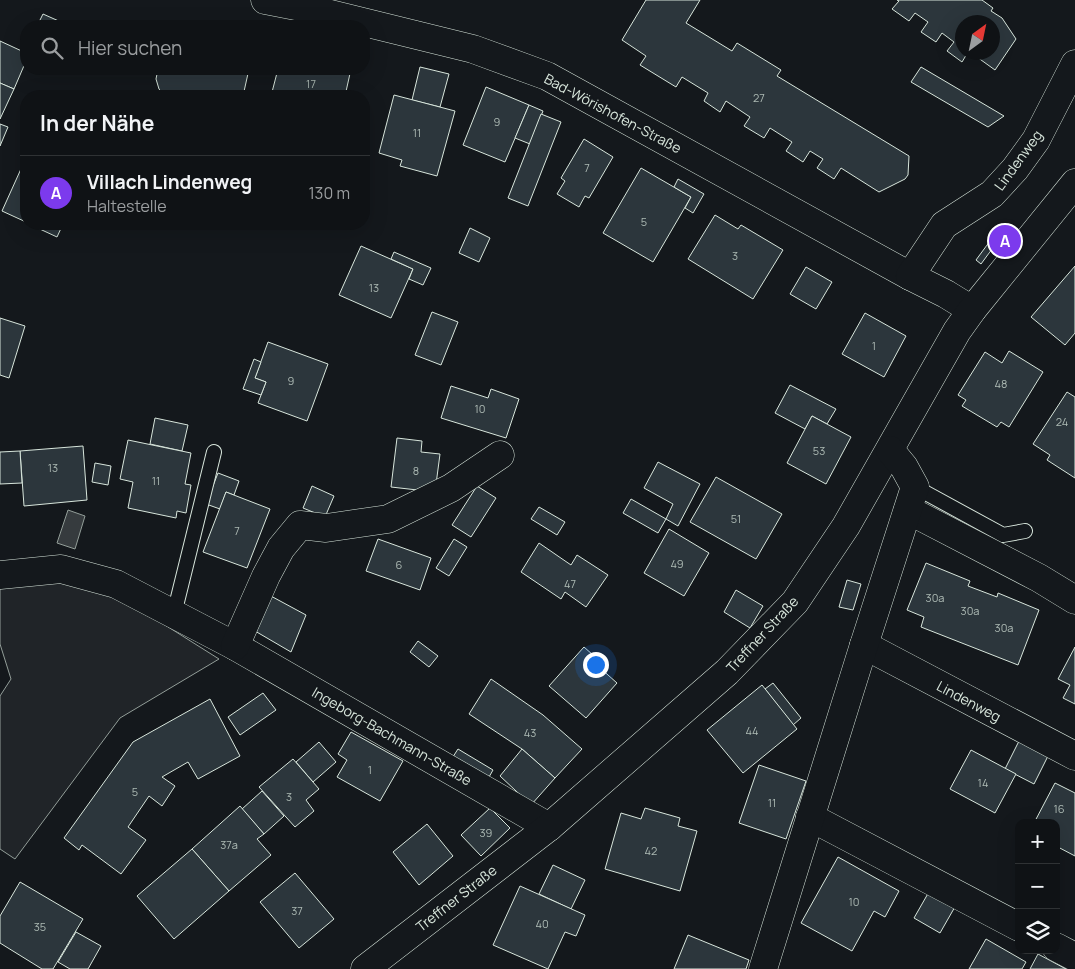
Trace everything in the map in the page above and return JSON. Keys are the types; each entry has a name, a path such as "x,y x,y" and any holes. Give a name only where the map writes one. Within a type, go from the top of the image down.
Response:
{"street":[{"name":"Bad-Wörishofen-Straße","path":"264,0 354,20"},
{"name":"Bad-Wörishofen-Straße","path":"370,24 473,50 548,76 910,276"},
{"name":"Lindenweg","path":"910,276 944,225 992,194 1015,169 1036,140 1075,64"},
{"name":"Treffner Straße","path":"365,969 549,827 727,672 794,602 846,526 957,331 1075,183"},
{"path":"910,276 946,294 972,310"},
{"path":"763,969 911,498 904,467 890,450"},
{"path":"235,646 266,576 281,548 300,525 326,528 388,519 451,488 500,455"},
{"path":"911,498 1075,600"},
{"name":"Ingeborg-Bachmann-Straße","path":"0,575 61,569 116,584 235,646 549,827"},
{"name":"Lindenweg","path":"864,645 1075,756"},
{"path":"810,817 1015,926"},
{"path":"1060,950 1075,958"}],"lane":[{"path":"174,614 214,452"},
{"path":"911,498 1003,535 1025,530"}],"shaded area":[{"path":"68,510 85,516 75,549 57,543"},
{"path":"35,581 83,585 127,601 219,659 120,718 15,859 0,849 0,696 11,679 0,644 0,586"}],"building":[{"path":"646,0 700,0 686,23 732,51 737,43 781,70 777,76 909,156 908,175 905,179 879,192 841,168 834,179 817,168 823,159 810,151 803,162 786,151 792,142 770,128 764,138 744,126 750,117 726,101 720,112 704,101 708,93 682,77 676,87 640,65 646,56 622,40"},
{"path":"897,0 982,0 993,8 991,11 997,15 955,15 955,57 947,51 954,42 942,33 936,42 921,32 928,22 915,13 909,21 892,9 899,1"},
{"path":"43,14 56,20 40,20"},
{"path":"1000,17 1016,39 995,70 981,60 1000,60"},
{"path":"0,41 20,50 20,75 14,89 0,83"},
{"path":"420,67 449,74 440,107 412,100"},
{"path":"921,67 1004,116 988,127 911,82"},
{"path":"157,75 248,75 244,90 160,90 156,79"},
{"path":"276,75 350,75 346,90 273,90"},
{"path":"0,83 14,89 0,119"},
{"path":"486,87 529,105 505,162 463,145"},
{"path":"394,95 455,111 437,176 400,166 402,160 379,153"},
{"path":"529,105 543,111 530,144 515,138"},
{"path":"541,114 561,122 528,206 508,198"},
{"path":"0,124 8,127 0,146"},
{"path":"584,139 613,157 589,198 585,196 579,207 557,194 565,181 561,178"},
{"path":"641,168 691,197 653,262 603,233"},
{"path":"20,171 20,219 2,211"},
{"path":"678,179 704,194 693,213 685,208 691,197 674,187"},
{"path":"715,215 738,229 741,225 783,250 753,299 688,259"},
{"path":"470,228 490,238 479,262 459,253"},
{"path":"42,230 60,230 57,237"},
{"path":"990,241 995,245 981,264 976,260"},
{"path":"361,246 413,269 391,318 339,295"},
{"path":"394,252 431,268 423,285 409,279 413,269 391,259"},
{"path":"1075,266 1075,333 1065,345 1031,317"},
{"path":"806,267 832,282 816,309 790,294"},
{"path":"432,312 458,322 441,365 415,355"},
{"path":"865,313 906,336 884,377 842,354"},
{"path":"0,318 25,326 9,378 0,375"},
{"path":"268,342 328,364 307,421 258,403 266,382 255,378"},
{"path":"1009,351 1043,372 1009,427 1001,422 997,427 962,406 966,400 958,395 985,352 1002,363"},
{"path":"254,359 261,362 255,378 266,382 261,395 243,389"},
{"path":"790,385 836,409 827,424 812,416 805,429 775,413"},
{"path":"451,386 488,398 491,389 519,399 506,438 441,418"},
{"path":"1067,392 1075,397 1075,478 1047,460 1050,455 1033,444"},
{"path":"812,416 851,437 826,484 787,463"},
{"path":"155,418 188,425 182,451 150,444"},
{"path":"397,438 422,441 421,452 440,454 435,492 391,487"},
{"path":"128,440 191,453 185,484 191,485 186,513 177,511 176,518 128,508 133,482 120,479"},
{"path":"83,446 87,500 24,506 20,451"},
{"path":"20,451 22,483 0,484 0,452"},
{"path":"658,462 700,484 678,526 666,519 673,504 644,488"},
{"path":"95,463 111,466 108,485 92,482"},
{"path":"218,473 239,481 234,495 226,492 220,509 206,504"},
{"path":"716,477 782,514 756,559 690,522"},
{"path":"312,486 334,496 325,517 303,508"},
{"path":"477,486 496,498 471,537 452,525"},
{"path":"226,492 270,509 247,568 203,552"},
{"path":"631,499 666,519 658,533 623,513"},
{"path":"539,507 565,522 557,535 531,519"},
{"path":"669,529 709,553 684,596 644,573"},
{"path":"378,539 431,558 420,590 366,571"},
{"path":"454,539 467,547 449,576 436,568"},
{"path":"539,543 571,565 577,555 608,575 586,607 565,592 561,599 521,572"},
{"path":"926,563 970,581 968,586 997,597 998,593 1039,610 1018,665 921,627 924,617 907,610"},
{"path":"847,580 861,584 853,610 839,607"},
{"path":"736,590 763,606 750,628 724,612"},
{"path":"269,595 306,615 291,652 255,631"},
{"path":"418,641 438,656 429,667 410,652"},
{"path":"584,647 602,663 599,667 617,683 586,718 549,686"},
{"path":"1075,647 1075,704 1063,698 1070,685 1058,679"},
{"path":"491,679 543,715 582,749 555,778 522,749 469,714"},
{"path":"773,683 801,718 793,725 765,689"},
{"path":"762,685 797,729 743,773 707,730"},
{"path":"263,693 276,710 240,735 228,717"},
{"path":"210,699 240,756 198,779 188,762 162,777 175,786 162,806 149,796 128,827 146,840 121,874 82,845 79,850 64,838 133,742"},
{"path":"351,732 403,761 380,801 337,777 347,760 338,754"},
{"path":"1020,739 1049,754 1034,784 1005,769"},
{"path":"319,742 336,762 313,782 296,762"},
{"path":"458,749 493,770 485,784 449,763"},
{"path":"522,749 555,778 531,805 500,776"},
{"path":"971,750 1016,774 995,813 950,789"},
{"path":"293,759 319,789 306,800 314,811 295,827 259,787"},
{"path":"759,765 806,781 786,839 739,823"},
{"path":"1055,783 1075,793 1075,856 1060,848 1060,819 1036,819"},
{"path":"262,791 284,816 264,834 242,809"},
{"path":"240,806 264,834 257,839 271,855 229,891 192,849"},
{"path":"490,808 510,828 481,856 461,835"},
{"path":"645,808 680,818 678,826 697,831 680,891 605,869 621,813 641,819"},
{"path":"427,824 453,856 419,885 393,852"},
{"path":"192,849 229,891 174,939 137,896"},
{"path":"838,857 899,891 885,917 874,911 852,951 801,923"},
{"path":"553,865 585,880 571,909 539,894"},
{"path":"295,873 334,919 299,948 260,902"},
{"path":"20,882 83,919 53,969 42,969 0,943 0,916"},
{"path":"520,886 585,915 576,936 565,932 548,969 493,945"},
{"path":"930,890 956,905 940,933 914,918"},
{"path":"76,932 101,946 88,969 70,969 58,962"},
{"path":"688,935 749,960 746,969 674,969"},
{"path":"986,939 1026,962 1022,969 969,969"},
{"path":"1038,954 1066,969 1030,969"}],"place":[{"name":"Villach Lindenweg","path":"1005,241"}]}
